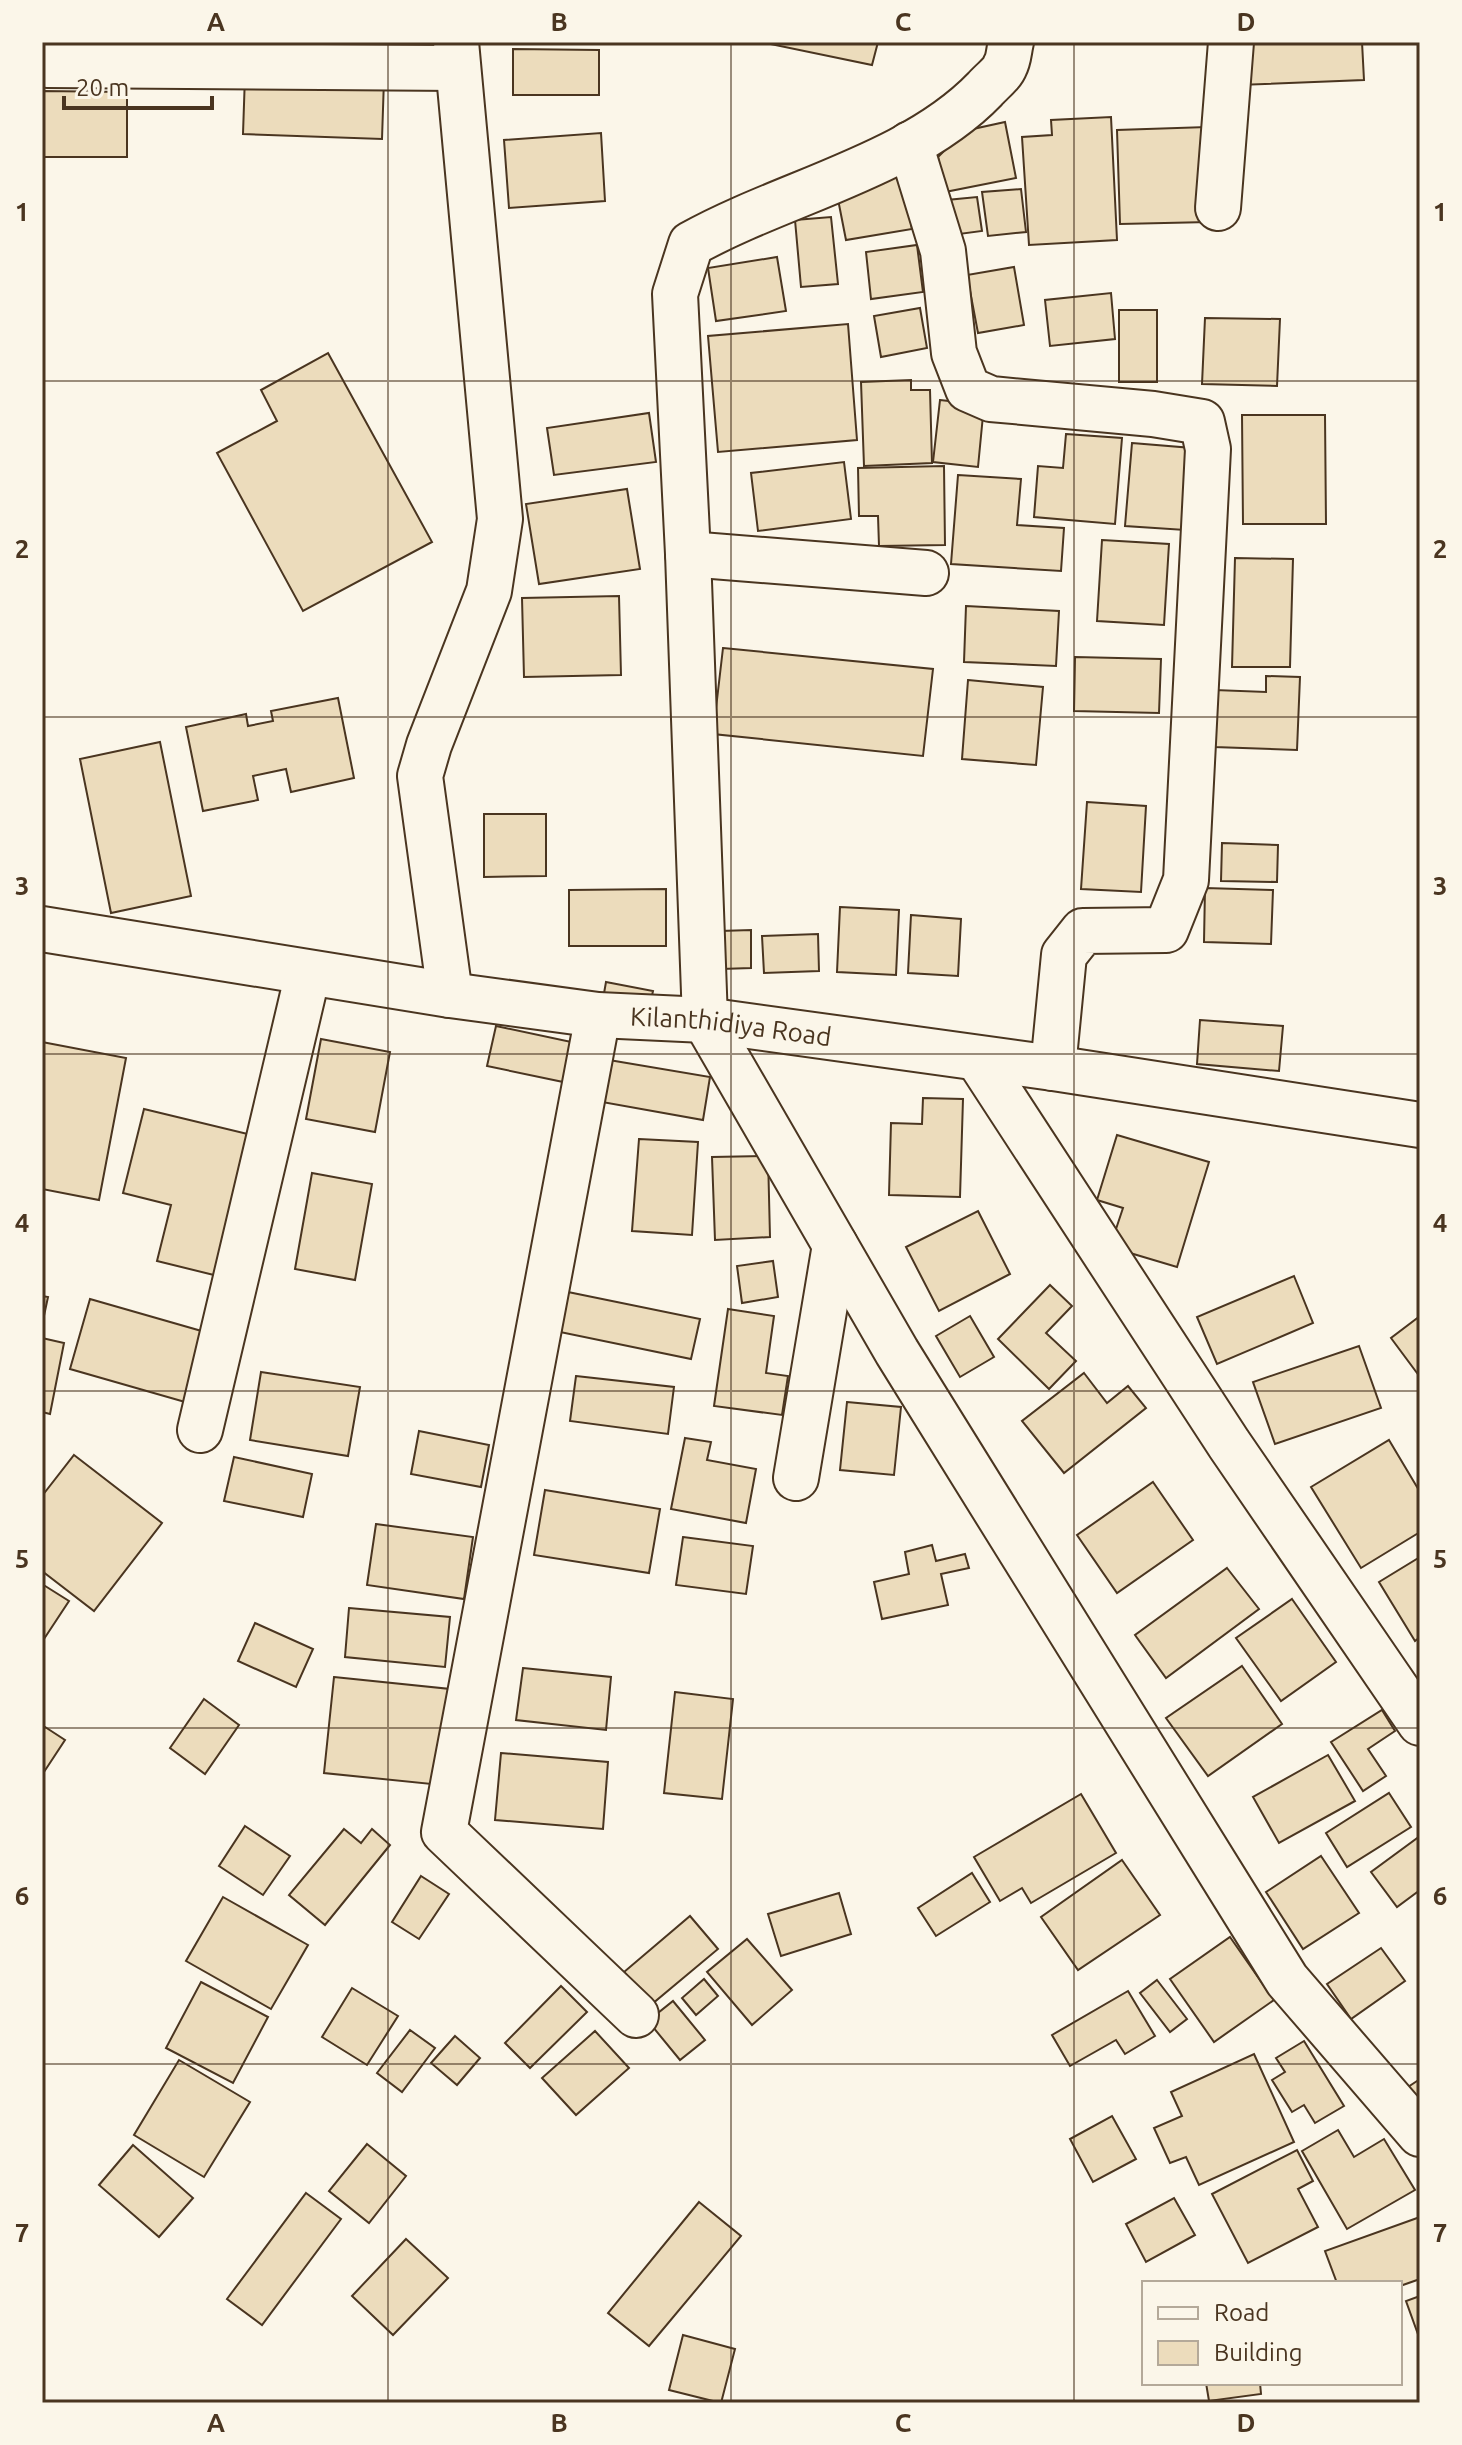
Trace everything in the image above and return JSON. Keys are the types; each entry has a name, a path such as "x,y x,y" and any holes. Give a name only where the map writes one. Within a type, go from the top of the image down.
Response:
{"street":[{"path":"1011,42 1005,68 971,103 910,144 730,222 691,244 675,294 705,1020 897,1352 1287,1980 1420,2134"},
{"path":"1218,208 1231,42"},
{"path":"47,65 457,55 500,519 489,591 429,745 420,776 450,995"},
{"path":"910,144 943,251 954,353 968,389 991,399 1153,414 1202,422 1208,449 1186,880 1166,930 1083,931 1064,955 1053,1068"},
{"path":"688,554 926,573"},
{"name":"Kilanthidiya Road","path":"42,929 450,995 598,1015 705,1020 1053,1068 1420,1125"},
{"path":"200,1430 308,973"},
{"path":"598,1015 444,1832 636,2015"},
{"path":"978,1059 1229,1444 1420,1723"},
{"path":"796,1478 835,1245"}],"building":[{"path":"761,42 878,42 872,65"},
{"path":"1250,42 1362,42 1364,80 1238,85"},
{"path":"513,49 599,50 599,95 513,95"},
{"path":"245,75 384,79 382,139 243,134"},
{"path":"42,91 127,92 127,157 42,157"},
{"path":"1111,117 1117,240 1029,245 1022,137 1052,135 1051,120"},
{"path":"1005,122 1016,178 945,192 938,157 964,131"},
{"path":"1207,127 1209,222 1120,224 1117,130"},
{"path":"601,133 605,201 509,208 504,140"},
{"path":"902,172 912,229 846,240 835,184"},
{"path":"1021,189 1026,232 988,236 982,192"},
{"path":"977,197 982,231 952,235 947,200"},
{"path":"831,217 838,284 801,287 795,220"},
{"path":"917,245 923,292 871,299 866,252"},
{"path":"777,257 786,311 716,321 708,268"},
{"path":"1014,267 1024,325 978,333 967,275"},
{"path":"1111,293 1115,339 1050,346 1045,300"},
{"path":"920,308 927,348 881,357 874,316"},
{"path":"1119,310 1157,310 1157,382 1119,382"},
{"path":"1205,318 1280,319 1277,386 1202,384"},
{"path":"848,324 857,440 718,452 708,336"},
{"path":"328,353 432,542 303,611 217,453 277,421 261,390"},
{"path":"911,380 911,390 930,390 932,463 864,466 861,382"},
{"path":"940,400 984,405 978,467 933,462"},
{"path":"649,413 656,462 554,475 547,428"},
{"path":"1242,415 1325,415 1326,524 1243,524"},
{"path":"1066,434 1122,438 1115,524 1034,517 1038,466 1063,468"},
{"path":"1132,443 1192,448 1185,530 1125,526"},
{"path":"844,462 851,519 758,531 751,473"},
{"path":"944,466 945,545 879,546 878,516 859,516 858,468"},
{"path":"958,475 1021,479 1017,525 1064,528 1061,571 951,564"},
{"path":"627,489 640,569 539,584 526,504"},
{"path":"1102,540 1169,544 1164,625 1097,621"},
{"path":"1235,558 1293,559 1290,667 1232,667"},
{"path":"619,596 621,675 524,677 522,598"},
{"path":"966,606 1059,611 1056,666 964,662"},
{"path":"723,648 933,669 923,756 713,734"},
{"path":"1075,657 1161,659 1159,713 1074,711"},
{"path":"1266,676 1300,677 1297,750 1214,747 1215,690 1266,692"},
{"path":"968,680 1043,687 1036,765 962,759"},
{"path":"338,698 354,778 291,792 286,769 253,776 258,800 203,811 186,727 246,714 248,726 273,721 271,711"},
{"path":"160,742 191,896 111,913 80,759"},
{"path":"1087,802 1146,806 1141,892 1081,889"},
{"path":"484,814 546,814 546,876 484,877"},
{"path":"1222,843 1278,845 1277,882 1221,881"},
{"path":"1205,888 1273,890 1271,944 1204,942"},
{"path":"666,889 666,946 569,946 569,890"},
{"path":"840,907 899,910 896,975 837,972"},
{"path":"911,915 961,919 958,976 908,973"},
{"path":"751,930 751,968 721,969 720,931"},
{"path":"818,934 819,971 764,973 762,936"},
{"path":"606,982 653,991 649,1009 603,999"},
{"path":"1200,1020 1283,1026 1279,1071 1197,1064"},
{"path":"496,1026 576,1043 568,1083 487,1066"},
{"path":"321,1039 390,1052 375,1132 306,1119"},
{"path":"42,1042 126,1058 99,1200 42,1189"},
{"path":"609,1060 710,1077 703,1120 602,1102"},
{"path":"923,1098 963,1099 960,1197 889,1195 891,1123 922,1124"},
{"path":"144,1109 256,1136 222,1277 157,1261 171,1205 123,1193"},
{"path":"1117,1135 1209,1162 1177,1267 1110,1247 1123,1208 1097,1200"},
{"path":"639,1139 698,1142 692,1235 632,1231"},
{"path":"768,1156 770,1237 715,1240 712,1157"},
{"path":"312,1173 372,1184 355,1280 295,1269"},
{"path":"978,1211 1010,1274 939,1311 906,1247"},
{"path":"773,1261 778,1297 742,1303 737,1266"},
{"path":"1294,1276 1313,1323 1217,1364 1197,1317"},
{"path":"1050,1285 1072,1306 1046,1333 1076,1361 1049,1389 998,1339"},
{"path":"568,1292 700,1319 691,1359 560,1332"},
{"path":"42,1296 48,1297 42,1325"},
{"path":"90,1299 212,1334 192,1404 70,1369"},
{"path":"728,1309 774,1316 766,1373 788,1376 782,1415 714,1406"},
{"path":"970,1316 994,1357 960,1377 936,1336"},
{"path":"1420,1316 1420,1377 1391,1338"},
{"path":"42,1338 64,1343 50,1414 42,1412"},
{"path":"1359,1346 1381,1408 1275,1444 1253,1382"},
{"path":"261,1372 360,1387 348,1456 250,1440"},
{"path":"1084,1373 1107,1403 1128,1386 1146,1408 1064,1473 1022,1421"},
{"path":"576,1376 674,1387 668,1434 570,1421"},
{"path":"847,1402 901,1407 894,1475 840,1470"},
{"path":"419,1431 489,1445 481,1487 411,1474"},
{"path":"685,1438 711,1442 707,1460 756,1469 746,1523 671,1509"},
{"path":"1389,1440 1420,1492 1420,1532 1361,1568 1311,1487"},
{"path":"74,1455 162,1523 94,1611 42,1571 42,1496"},
{"path":"234,1457 312,1474 303,1517 224,1501"},
{"path":"1153,1482 1193,1540 1117,1593 1077,1535"},
{"path":"545,1490 660,1509 649,1573 534,1555"},
{"path":"376,1524 473,1537 464,1599 367,1585"},
{"path":"683,1537 753,1546 746,1594 676,1585"},
{"path":"932,1545 936,1561 965,1554 969,1568 941,1574 948,1605 882,1619 874,1582 909,1574 905,1552"},
{"path":"1420,1557 1420,1637 1415,1641 1379,1582"},
{"path":"1227,1568 1259,1609 1166,1678 1135,1635"},
{"path":"42,1584 69,1601 42,1642"},
{"path":"1292,1599 1336,1662 1281,1701 1236,1638"},
{"path":"349,1608 450,1617 445,1667 345,1657"},
{"path":"255,1623 313,1649 296,1687 238,1661"},
{"path":"1242,1666 1282,1724 1208,1776 1166,1718"},
{"path":"523,1668 611,1677 606,1730 516,1720"},
{"path":"334,1677 450,1689 441,1785 324,1773"},
{"path":"675,1692 733,1699 722,1799 664,1793"},
{"path":"204,1699 239,1725 205,1774 170,1748"},
{"path":"1382,1710 1395,1731 1368,1749 1386,1776 1363,1791 1331,1742"},
{"path":"42,1725 65,1740 42,1775"},
{"path":"501,1753 608,1762 603,1829 495,1820"},
{"path":"1328,1755 1355,1801 1279,1843 1253,1797"},
{"path":"1389,1793 1411,1827 1347,1867 1326,1833"},
{"path":"1081,1794 1116,1853 1031,1903 1022,1888 1000,1901 974,1857"},
{"path":"245,1826 290,1856 263,1895 219,1866"},
{"path":"344,1829 361,1843 372,1829 390,1845 325,1925 289,1895"},
{"path":"1420,1836 1420,1890 1397,1907 1371,1872"},
{"path":"1321,1856 1359,1913 1303,1949 1266,1892"},
{"path":"1122,1860 1160,1915 1078,1970 1041,1917"},
{"path":"972,1873 990,1902 936,1936 918,1908"},
{"path":"421,1876 449,1894 419,1939 392,1922"},
{"path":"839,1893 851,1934 781,1956 768,1914"},
{"path":"223,1897 308,1945 271,2009 186,1961"},
{"path":"690,1916 718,1949 652,2004 624,1972"},
{"path":"1230,1937 1274,2000 1214,2042 1170,1979"},
{"path":"747,1939 792,1990 752,2025 707,1972"},
{"path":"1381,1948 1405,1981 1351,2019 1327,1984"},
{"path":"704,1979 718,1996 696,2015 682,1998"},
{"path":"1157,1980 1187,2019 1170,2032 1140,1993"},
{"path":"201,1982 268,2017 233,2083 166,2048"},
{"path":"561,1986 587,2012 530,2068 505,2043"},
{"path":"352,1988 398,2016 367,2065 322,2037"},
{"path":"1128,1991 1155,2036 1125,2054 1116,2040 1070,2066 1052,2035"},
{"path":"673,2001 705,2040 680,2060 648,2021"},
{"path":"410,2030 435,2048 402,2092 377,2073"},
{"path":"595,2031 629,2068 576,2115 542,2078"},
{"path":"455,2036 480,2058 457,2085 431,2063"},
{"path":"1304,2041 1344,2106 1315,2123 1304,2105 1292,2112 1272,2080 1285,2072 1276,2058"},
{"path":"1254,2054 1294,2142 1199,2185 1186,2157 1170,2163 1154,2128 1182,2116 1171,2092"},
{"path":"179,2060 250,2102 204,2177 134,2135"},
{"path":"1420,2079 1420,2110 1405,2089"},
{"path":"1112,2116 1136,2159 1093,2182 1070,2139"},
{"path":"1338,2130 1354,2157 1384,2139 1415,2190 1347,2229 1302,2151"},
{"path":"367,2144 406,2176 369,2223 329,2191"},
{"path":"133,2145 193,2198 159,2237 99,2185"},
{"path":"1297,2150 1313,2181 1298,2189 1318,2227 1248,2263 1212,2194"},
{"path":"306,2193 341,2219 262,2325 227,2299"},
{"path":"1174,2198 1195,2235 1146,2262 1126,2224"},
{"path":"699,2202 741,2236 649,2346 608,2313"},
{"path":"1420,2217 1420,2279 1402,2285 1402,2281 1336,2281 1325,2251"},
{"path":"406,2239 448,2278 393,2335 352,2296"},
{"path":"1420,2296 1420,2337 1419,2337 1406,2301"},
{"path":"683,2335 735,2349 721,2403 669,2390"},
{"path":"1206,2385 1260,2385 1261,2394 1209,2401"}]}
